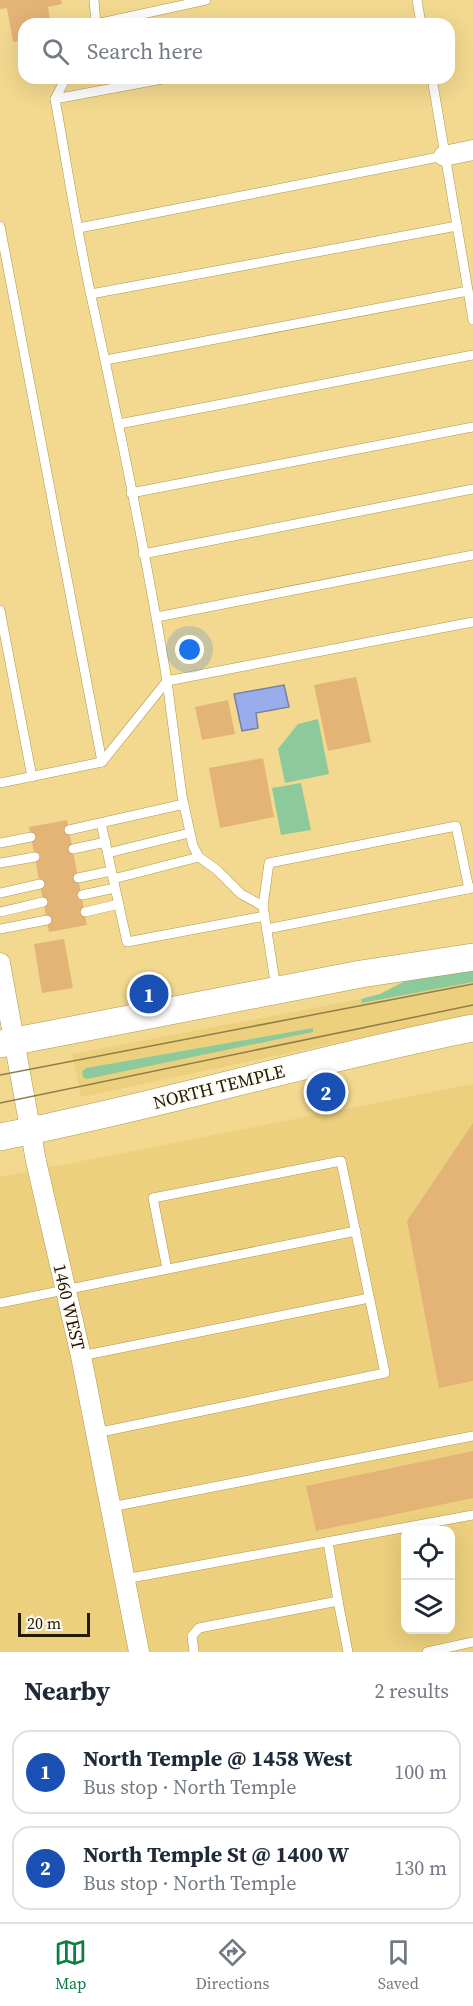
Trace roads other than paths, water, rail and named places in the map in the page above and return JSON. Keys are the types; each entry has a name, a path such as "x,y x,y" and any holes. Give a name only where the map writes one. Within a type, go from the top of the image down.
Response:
{"main road":[{"path":"7,1042 361,974 473,957"},
{"name":"NORTH TEMPLE","path":"0,1137 116,1113 351,1054 473,1028"}],"street":[{"path":"444,156 473,150"},
{"name":"1460 WEST","path":"0,963 7,1042 31,1131 81,1356 140,1652"}],"lane":[{"path":"94,0 96,18"},
{"path":"121,18 206,0"},
{"path":"417,0 420,18"},
{"path":"63,84 55,99 91,294 157,618 189,833 199,857 217,870 242,894 263,906"},
{"path":"55,99 136,84"},
{"path":"433,84 473,320"},
{"path":"79,228 444,156"},
{"path":"0,226 102,762"},
{"path":"91,294 457,226"},
{"path":"106,360 468,291"},
{"path":"119,424 473,355"},
{"path":"132,493 473,427"},
{"path":"143,554 473,489"},
{"path":"157,618 473,555"},
{"path":"0,610 32,777"},
{"path":"0,783 102,762 167,681 473,622"},
{"path":"69,830 184,804"},
{"path":"101,823 127,942 265,916"},
{"path":"267,929 471,888 456,826 269,863 263,906 276,990"},
{"path":"108,853 189,833"},
{"path":"0,843 31,837"},
{"path":"73,849 106,842"},
{"path":"0,863 35,857"},
{"path":"82,895 113,879 199,857"},
{"path":"78,878 113,879"},
{"path":"0,893 40,884"},
{"path":"0,912 44,902"},
{"path":"85,912 118,904"},
{"path":"0,929 47,921"},
{"path":"96,1433 385,1373 342,1161 153,1198 167,1269"},
{"path":"0,1303 356,1232"},
{"path":"81,1356 369,1298"},
{"path":"111,1507 473,1436"},
{"path":"125,1579 473,1515"},
{"path":"328,1542 348,1652"},
{"path":"194,1652 192,1636 198,1628 338,1601"},
{"path":"427,1652 473,1642"}],"water":[{"path":"284,685 289,707 256,713 258,728 242,731 234,694"}],"tram line":[{"path":"0,1075 473,984"},
{"path":"0,1103 473,1005"}],"place":[{"name":"North Temple @ 1458 West","path":"149,994"},
{"name":"North Temple St @ 1400 W","path":"326,1092"}]}
